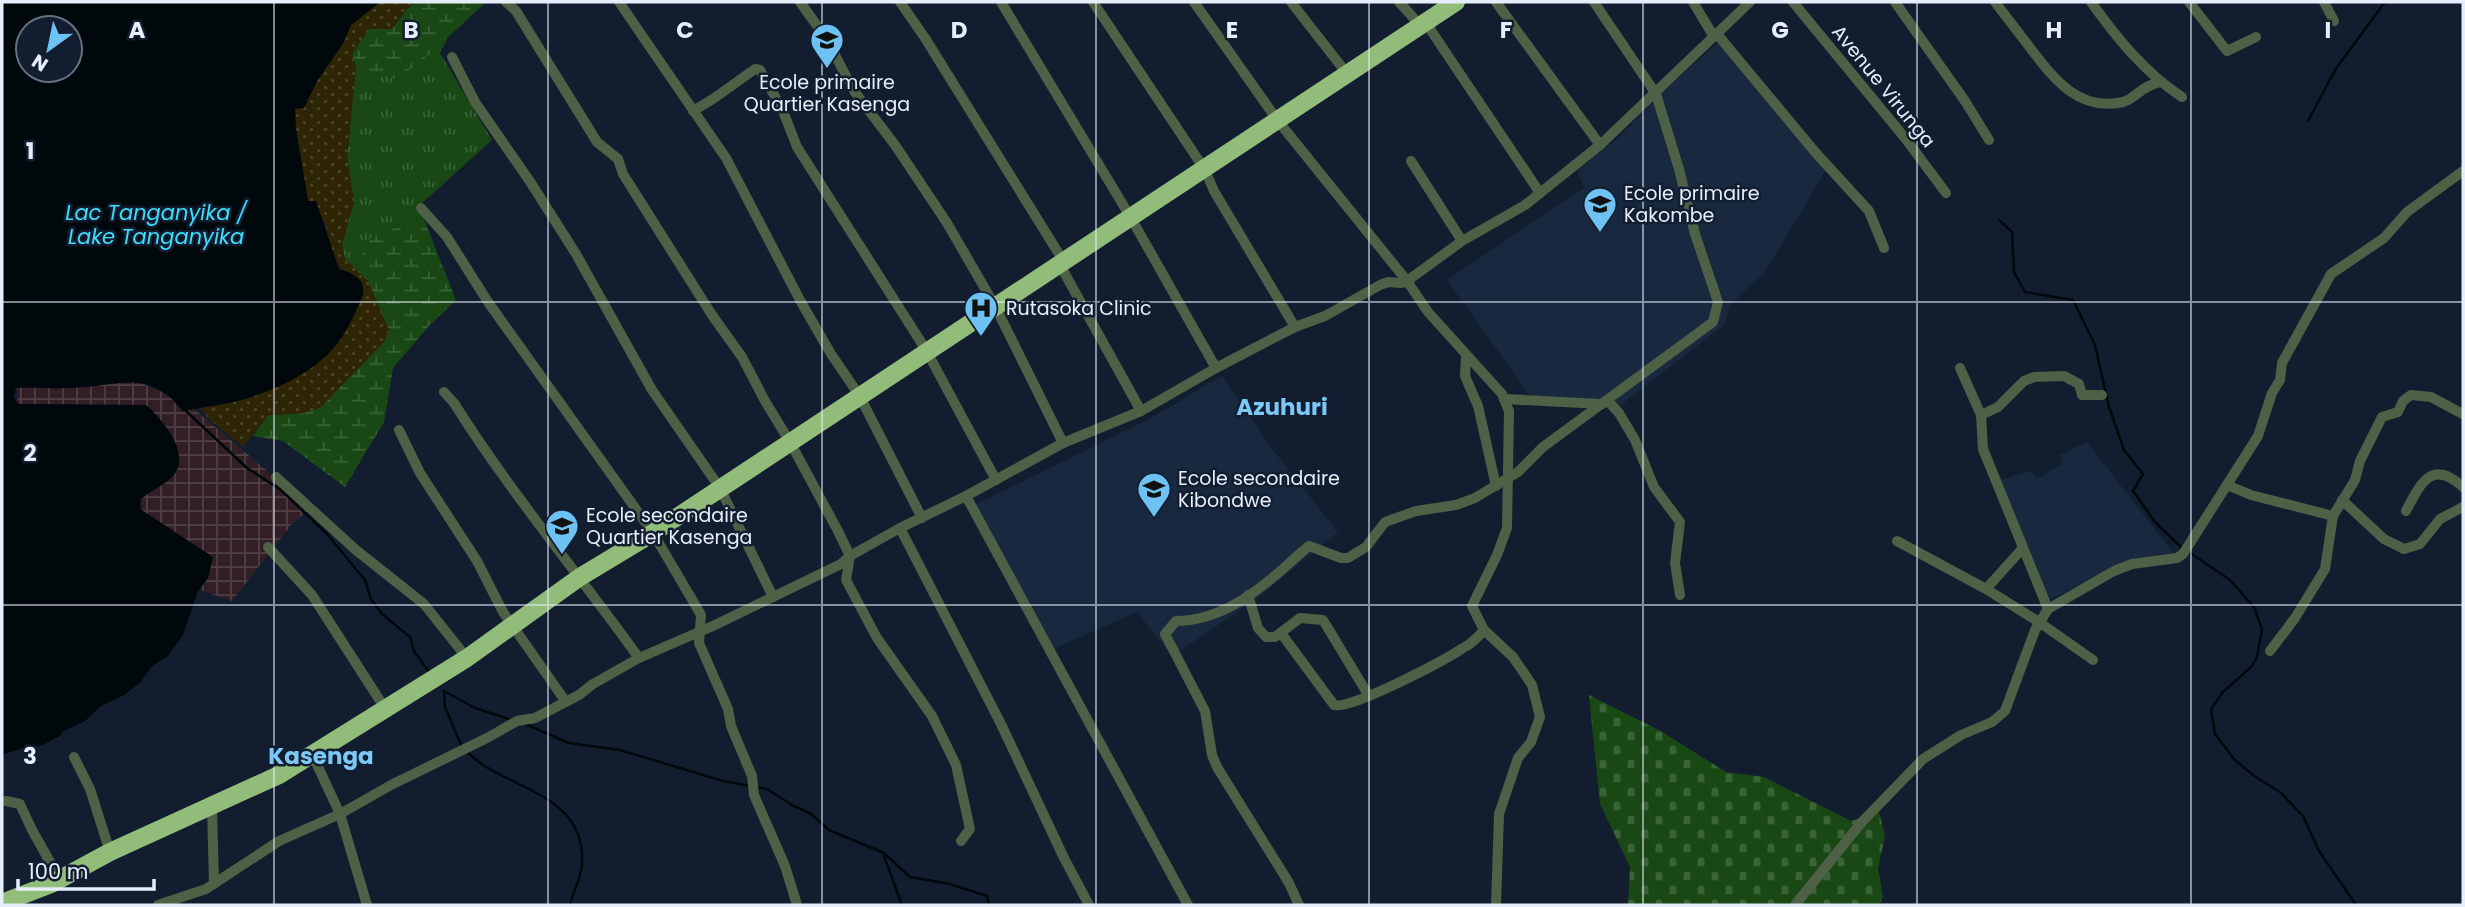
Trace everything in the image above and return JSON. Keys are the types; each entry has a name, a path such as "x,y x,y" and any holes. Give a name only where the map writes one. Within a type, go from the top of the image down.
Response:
{"highway":[{"path":"2,903 51,884 110,852 279,775 386,711 467,658 580,577 653,533 1456,2"}],"street":[{"path":"506,2 516,11 597,142 618,159 623,174 705,305 742,357 790,442 850,556 846,580 877,638 932,716 956,765 970,829 961,841"},
{"path":"619,2 726,158 801,302 859,395 922,518"},
{"path":"800,2 826,38 854,91 895,145 947,223 995,306 1063,443"},
{"path":"900,2 925,38 1062,263 1142,411"},
{"path":"1001,2 1131,218 1216,368"},
{"path":"1093,2 1205,170 1214,191 1295,327"},
{"path":"1194,2 1278,121 1407,281 1428,312 1466,357 1493,383 1509,411 1507,527 1497,555 1472,606 1484,631 1513,657 1532,685 1540,718 1531,742 1518,758 1499,814 1496,905"},
{"path":"1292,2 1348,75"},
{"path":"1399,2 1423,24 1540,193"},
{"path":"1496,2 1600,145"},
{"path":"1299,905 1289,883 1217,767 1212,755 1205,711 1165,635 1177,621 1201,619 1219,613 1248,596 1309,546 1348,558 1366,547 1385,522 1416,511 1456,505 1507,480 1543,447 1713,322 1718,302 1695,234 1656,94 1594,2"},
{"path":"1693,2 1716,35 1869,211 1884,248"},
{"path":"158,905 206,889 279,841 340,814 517,721 535,718 639,658 841,564 850,556 900,528 966,496 1063,443 1142,411 1295,327 1325,316 1388,282 1407,281 1462,241 1525,205 1600,145 1750,2"},
{"name":"Avenue Virunga","path":"1793,2 1905,138 1946,193"},
{"path":"1895,2 1965,101 1989,140"},
{"path":"1995,2 2046,70 2076,96 2091,101 2122,102 2145,86 2160,82"},
{"path":"2091,2 2121,42 2160,82 2182,97"},
{"path":"2189,2 2227,51 2256,37"},
{"path":"2324,2 2334,21"},
{"path":"452,57 475,102 531,183 581,263 652,390 720,488 773,597"},
{"path":"693,111 755,69 760,70 783,111 797,147 926,351 996,480"},
{"path":"1411,161 1462,241"},
{"path":"1795,905 1861,823 1923,759 1961,735 1992,722 2005,712 2039,622 2048,610 2114,571 2132,564 2177,558 2185,550 2258,436 2272,393 2280,380 2282,363 2331,274 2384,238 2407,212 2463,171"},
{"path":"421,208 447,237 488,302 653,533 701,615 699,643 728,709 731,726 752,776 754,796 785,866 797,905"},
{"path":"1466,357 1465,376 1478,406 1496,486"},
{"path":"1960,368 1981,415 1983,449 2048,610"},
{"path":"1981,415 1998,407 2024,381 2042,375 2064,376 2079,384 2082,395 2102,395"},
{"path":"444,392 523,504 639,658"},
{"path":"2270,651 2295,618 2325,569 2333,516 2355,480 2360,461 2382,416 2398,412 2408,396 2431,397 2463,414"},
{"path":"1504,399 1604,402 1619,413 1635,440 1654,487 1680,522 1675,563 1680,595"},
{"path":"399,430 420,472 464,539 503,612 566,702"},
{"path":"2406,511 2427,477 2440,474 2463,487"},
{"path":"276,477 356,550 424,604 467,658"},
{"path":"2227,485 2251,495 2333,516"},
{"path":"966,496 1188,905"},
{"path":"2343,500 2384,539 2404,549 2420,544 2440,519 2463,508"},
{"path":"900,528 1089,905"},
{"path":"1897,541 1986,589 2093,660"},
{"path":"268,547 312,596 386,711"},
{"path":"1986,589 2022,549"},
{"path":"1248,596 1261,633 1270,637 1281,633 1300,618 1322,620 1369,696"},
{"path":"1281,633 1336,706 1356,702 1465,648 1484,631"},
{"path":"313,756 340,814 368,905"},
{"path":"74,757 90,789 110,852"},
{"path":"6,801 20,804 59,878"},
{"path":"212,807 214,884"}],"shaded area":[{"path":"1721,40 1827,169 1765,272 1730,305 1725,324 1621,405 1533,400 1447,280 1584,188 1577,171 1620,136 1659,95"},
{"name":"Ecole secondaire Kibondwe","path":"1222,376 1273,450 1338,532 1254,601 1172,656 1137,612 1053,649 973,506 1147,420"},
{"path":"136,381 187,403 311,508 292,524 232,601 200,590 208,578 213,557 142,512 141,499 173,476 146,405 18,404 17,387 87,387"},
{"path":"2087,442 2174,554 2128,562 2047,601 2000,480 2031,471 2037,479 2063,463 2060,455"}],"green space":[{"path":"416,2 486,2 428,56 397,79 356,68 352,53 369,28 392,29"},
{"path":"447,39 440,53 492,140 419,206 423,217 370,238 355,269 345,259 342,244 354,202 347,157 356,68 397,79"},
{"path":"423,217 456,300 428,327 393,368 384,422 345,487 283,441 253,436 268,415 304,413 375,298 368,281 355,269 370,238"},
{"path":"1589,695 1659,730 1726,772 1764,777 1851,821 1879,812 1885,836 1878,869 1883,897 1879,905 1628,905 1630,867 1600,804"}],"sand":[{"path":"380,2 416,2 392,29 369,29 352,54 356,68 347,157 354,202 342,244 345,259 368,281 389,330 384,342 320,408 304,413 268,415 243,447 210,420 200,408 244,399 279,385 319,362 342,271 332,253 325,223 308,202 295,108 304,107 317,81 344,42 351,25"}],"water":[{"name":"Lac Tanganyika / Lake Tanganyika","path":"2,2 380,2 351,25 344,42 317,81 304,108 295,109 308,201 316,201 339,269 356,276 363,289 363,295 348,327 331,351 297,377 271,390 238,401 186,411 182,411 170,397 145,384 16,388 14,397 18,404 146,405 167,428 179,458 173,476 141,499 140,509 213,557 208,578 198,591 183,635 168,656 152,666 140,683 124,695 101,706 85,721 43,745 2,755"}],"waterway":[{"path":"2308,121 2335,70 2385,2"},
{"path":"1999,220 2012,232 2014,272 2025,292 2073,300 2095,345 2109,407 2124,450 2143,474 2133,491 2155,522 2183,549"},
{"path":"186,411 247,468 281,490 327,534 365,580 371,599 382,614 410,637 414,651 429,672"},
{"path":"2189,552 2230,580 2254,607 2262,629 2257,657 2252,666 2222,693 2211,709 2215,734 2234,759 2254,776 2280,792 2303,816 2319,851 2356,905"},
{"path":"444,691 475,708 512,720"},
{"path":"444,691 445,707 462,747"},
{"path":"525,724 569,743 620,750 723,781 750,786"},
{"path":"467,752 483,765 541,795 571,821 580,840 582,864 570,905"},
{"path":"756,787 767,789 811,814 829,830 884,853 910,877 950,884 987,896 989,905"},
{"path":"884,856 902,905"}],"place":[{"name":"Ecole primaire Quartier Kasenga","path":"827,70"},
{"name":"Ecole primaire Kakombe","path":"1600,234"},
{"name":"Rutasoka Clinic","path":"981,338"},
{"name":"Ecole secondaire Kibondwe","path":"1154,519"},
{"name":"Ecole secondaire Quartier Kasenga","path":"562,556"}],"district":[{"name":"Azuhuri","path":"1282,407"},
{"name":"Kasenga","path":"321,756"}]}
